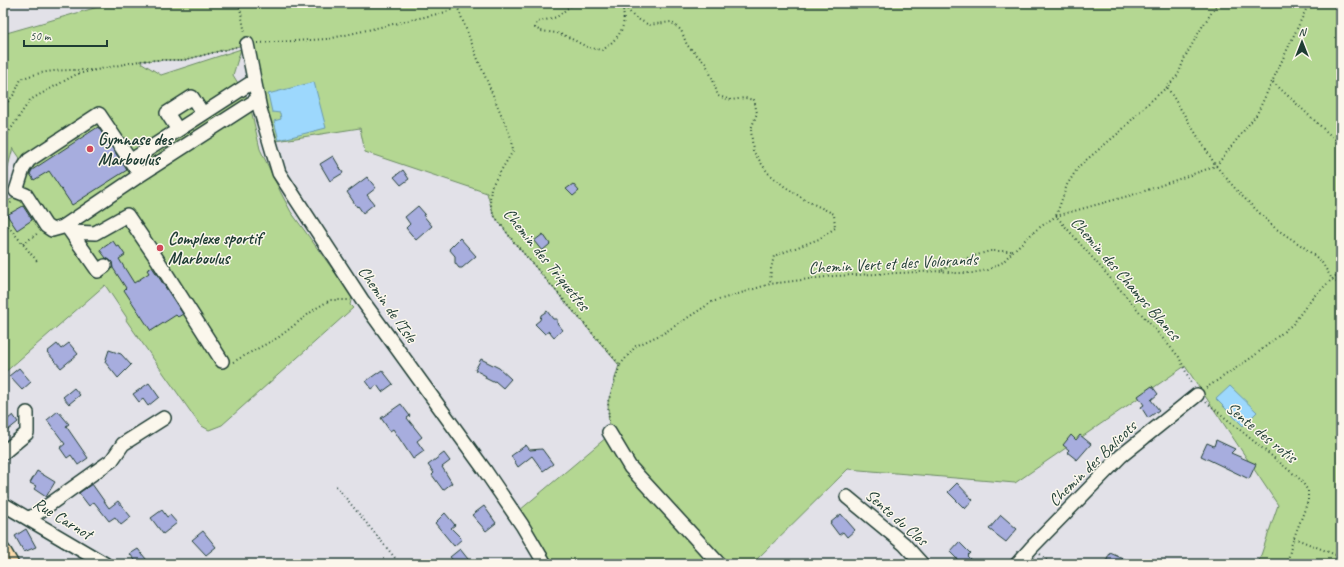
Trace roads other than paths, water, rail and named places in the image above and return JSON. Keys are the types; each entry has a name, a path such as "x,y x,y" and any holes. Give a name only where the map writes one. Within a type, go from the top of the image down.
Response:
{"main road":[{"path":"3,552 10,564"}],"street":[{"name":"Chemin de l’Isle","path":"247,44 258,99 279,173 362,300 484,469 545,564"},
{"path":"130,161 254,80"},
{"path":"178,130 167,113 192,97 203,114"},
{"path":"69,229 140,175 258,99"},
{"path":"140,175 98,114 29,160 23,169 16,191 26,195 46,226 52,230 69,229 95,233 126,215 157,259 222,361"},
{"path":"69,229 98,271 105,266"},
{"name":"Chemin des Balicots","path":"1017,564 1121,456 1197,395"},
{"path":"3,453 28,433 27,413"},
{"path":"29,519 112,460 123,444 164,418"},
{"path":"609,432 630,467 719,564"},
{"name":"Sente du Clos","path":"847,497 904,544 922,564"},
{"name":"Rue Carnot","path":"3,504 105,564"}],"water":[{"path":"314,82 326,128 279,140 274,121 281,119 280,113 272,112 268,94"},
{"path":"1230,386 1257,412 1243,426 1216,399"}],"place":[{"name":"Gymnase des Marboulus","path":"90,149"},
{"name":"Complexe sportif Marboulus","path":"160,248"}]}
